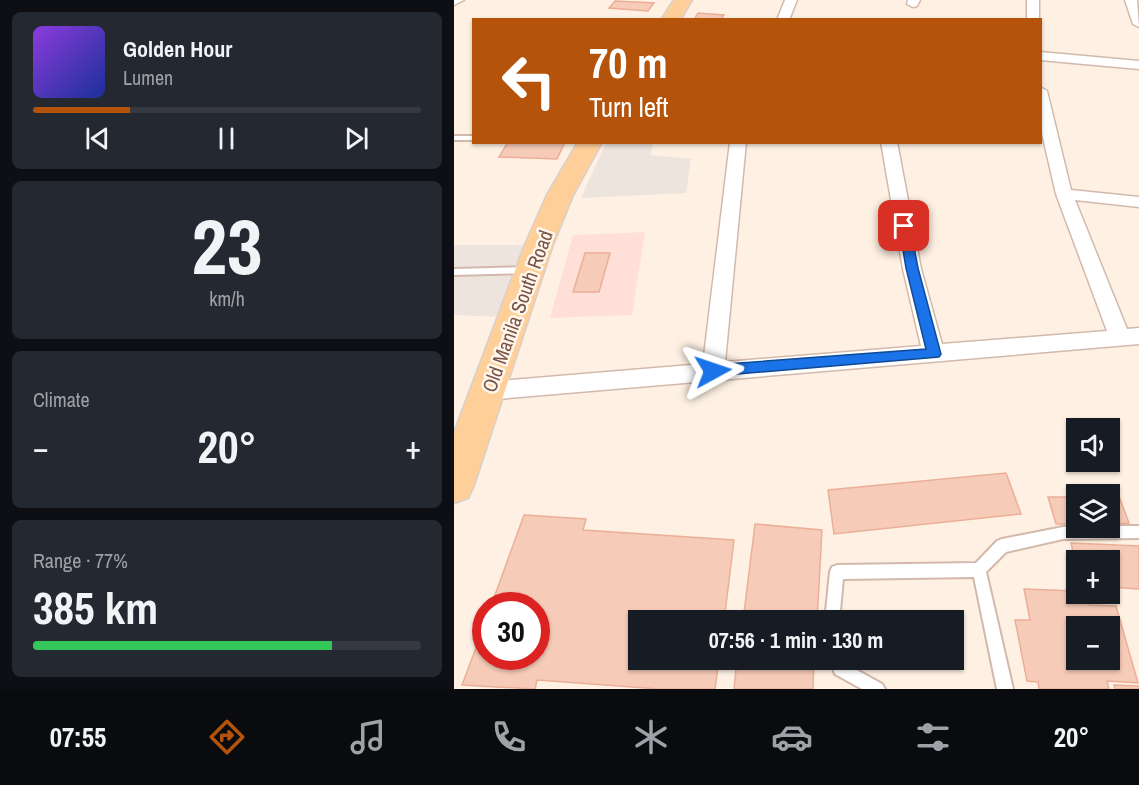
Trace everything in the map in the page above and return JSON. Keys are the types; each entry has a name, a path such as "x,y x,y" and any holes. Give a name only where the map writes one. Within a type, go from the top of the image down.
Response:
{"main road":[{"path":"671,18 683,0"},
{"name":"Old Manila South Road","path":"454,484 484,404 486,391 560,195 589,144"}],"street":[{"path":"784,18 791,0"},
{"path":"1033,0 1033,18"},
{"path":"1131,0 1138,24"},
{"path":"1042,56 1138,65"},
{"path":"486,391 1129,337 1064,194 1042,99"},
{"path":"713,371 738,144"},
{"path":"889,144 912,268 934,354"},
{"path":"1064,194 1138,202"}],"lane":[{"path":"454,138 472,138"},
{"path":"454,272 532,270"},
{"path":"833,610 837,572 979,570 1002,546 1063,533 1138,532"},
{"path":"979,570 1005,689"},
{"path":"842,670 877,689"}],"shaded area":[{"path":"606,144 653,144 651,155 691,159 686,193 581,198"},
{"path":"645,232 632,315 550,318 573,235"},
{"path":"454,245 526,245 502,317 454,315"}],"building":[{"path":"615,1 654,3 648,11 609,8"},
{"path":"698,13 724,15 722,18 695,18"},
{"path":"507,144 564,144 557,159 499,157"},
{"path":"585,253 610,253 599,292 573,292"},
{"path":"1006,473 1021,514 834,534 828,490"},
{"path":"1048,497 1066,497 1066,524 1056,524"},
{"path":"1120,499 1129,523 1120,523"},
{"path":"524,515 586,519 583,530 734,540 725,610 628,610 628,670 718,670 715,689 659,689 537,680 535,689 462,685 472,658 472,670 550,670 550,592 496,592"},
{"path":"755,524 822,530 818,610 744,610"},
{"path":"1071,543 1139,546 1139,589 1120,588 1120,550 1073,550"},
{"path":"1024,589 1066,591 1066,604 1116,606 1119,616 1066,616 1066,670 1120,670 1120,620 1138,683 1107,681 1109,689 1039,689 1038,682 1027,681 1015,620 1030,620"},
{"path":"736,670 814,670 813,689 734,689"},
{"path":"1114,685 1139,686 1139,689 1115,689"}],"route":[{"path":"713,371 934,354 904,226"}]}
